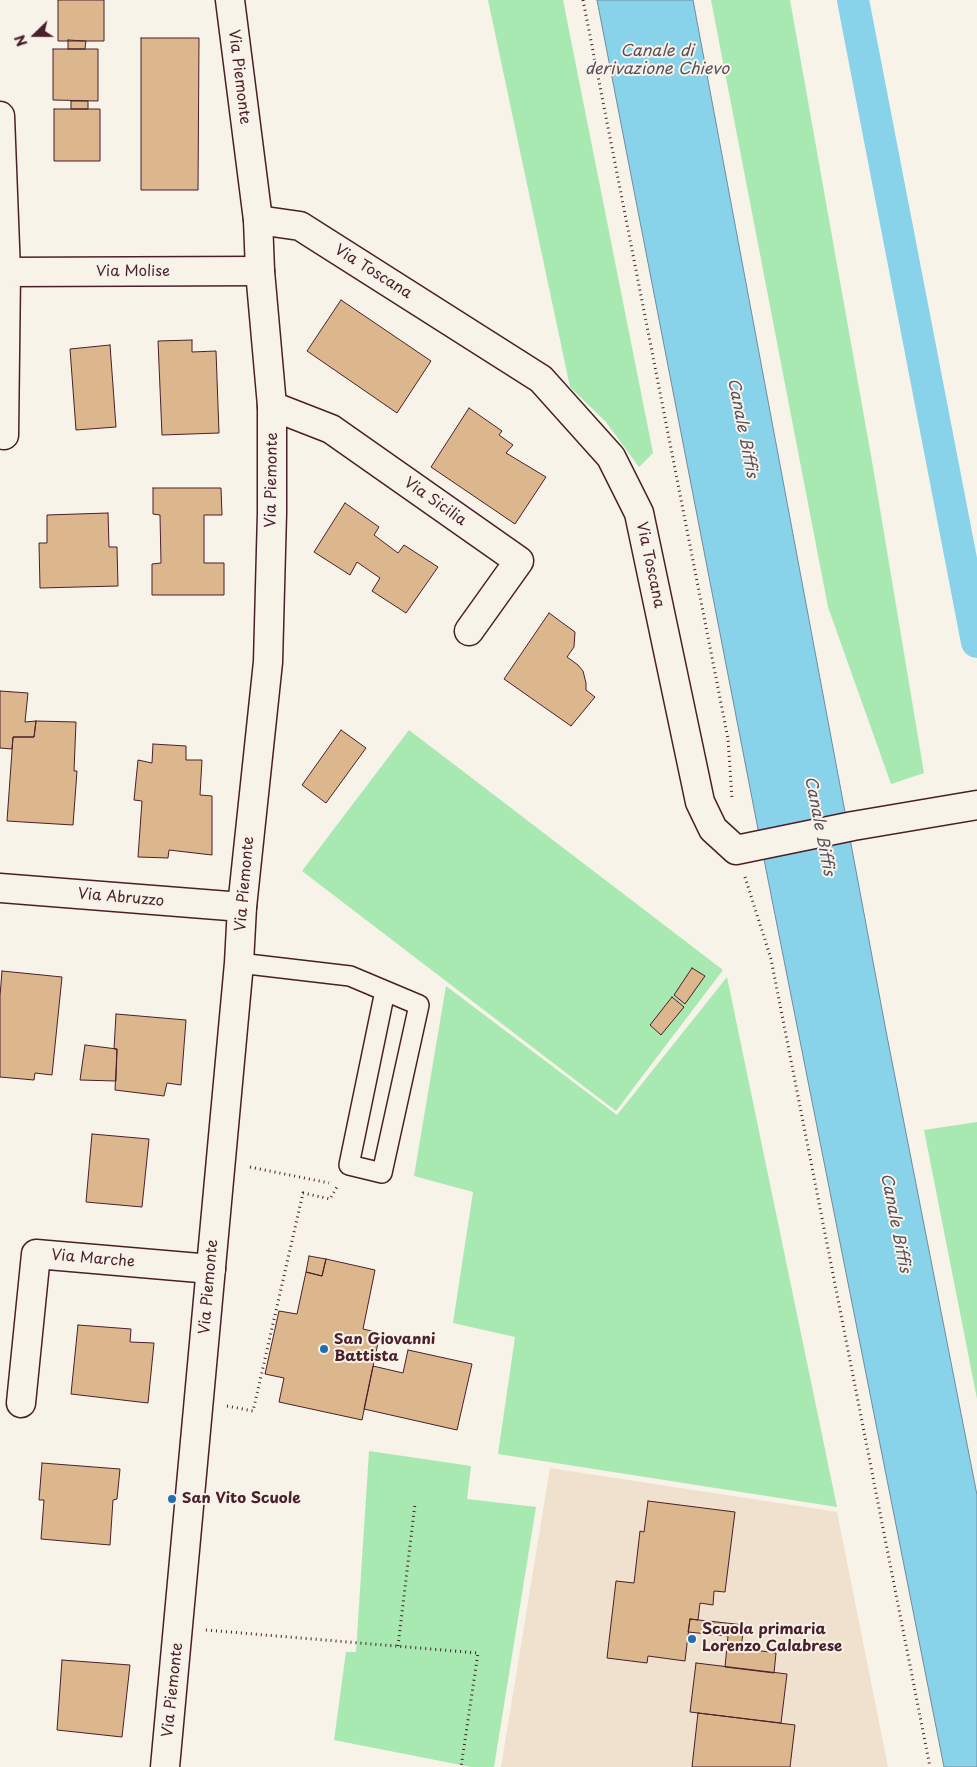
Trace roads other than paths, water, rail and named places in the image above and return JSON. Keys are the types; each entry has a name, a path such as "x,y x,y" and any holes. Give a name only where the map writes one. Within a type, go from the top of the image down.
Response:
{"street":[{"name":"Via Piemonte","path":"165,1767 239,963 242,907 268,662 272,513 272,406 260,271 258,220 230,0"},
{"path":"0,116 6,272 4,435"},
{"name":"Via Toscana","path":"258,220 300,226 541,378 611,457 639,513 700,802 713,829 736,850 853,826 970,806"},
{"name":"Via Molise","path":"6,272 260,271"},
{"name":"Via Sicilia","path":"272,406 331,429 520,561 469,631"},
{"name":"Via Abruzzo","path":"0,888 242,907"},
{"name":"Via Marche","path":"21,1403 36,1254 211,1269"}],"lane":[{"path":"239,963 350,976 419,1005 382,1173 349,1165 385,991"}],"water":[{"name":"Canale di derivazione Chievo","path":"597,0 693,0 886,1031 977,1495 977,1767 944,1767 757,824"}],"waterway":[{"path":"853,0 977,642"}],"place":[{"name":"San Giovanni Battista","path":"324,1349"},
{"name":"San Vito Scuole","path":"172,1499"},
{"name":"Scuola primaria Lorenzo Calabrese","path":"692,1639"}],"water label":[{"name":"Canale Biffis","path":"742,428"},
{"name":"Canale Biffis","path":"819,826"},
{"name":"Canale Biffis","path":"895,1223"}]}
